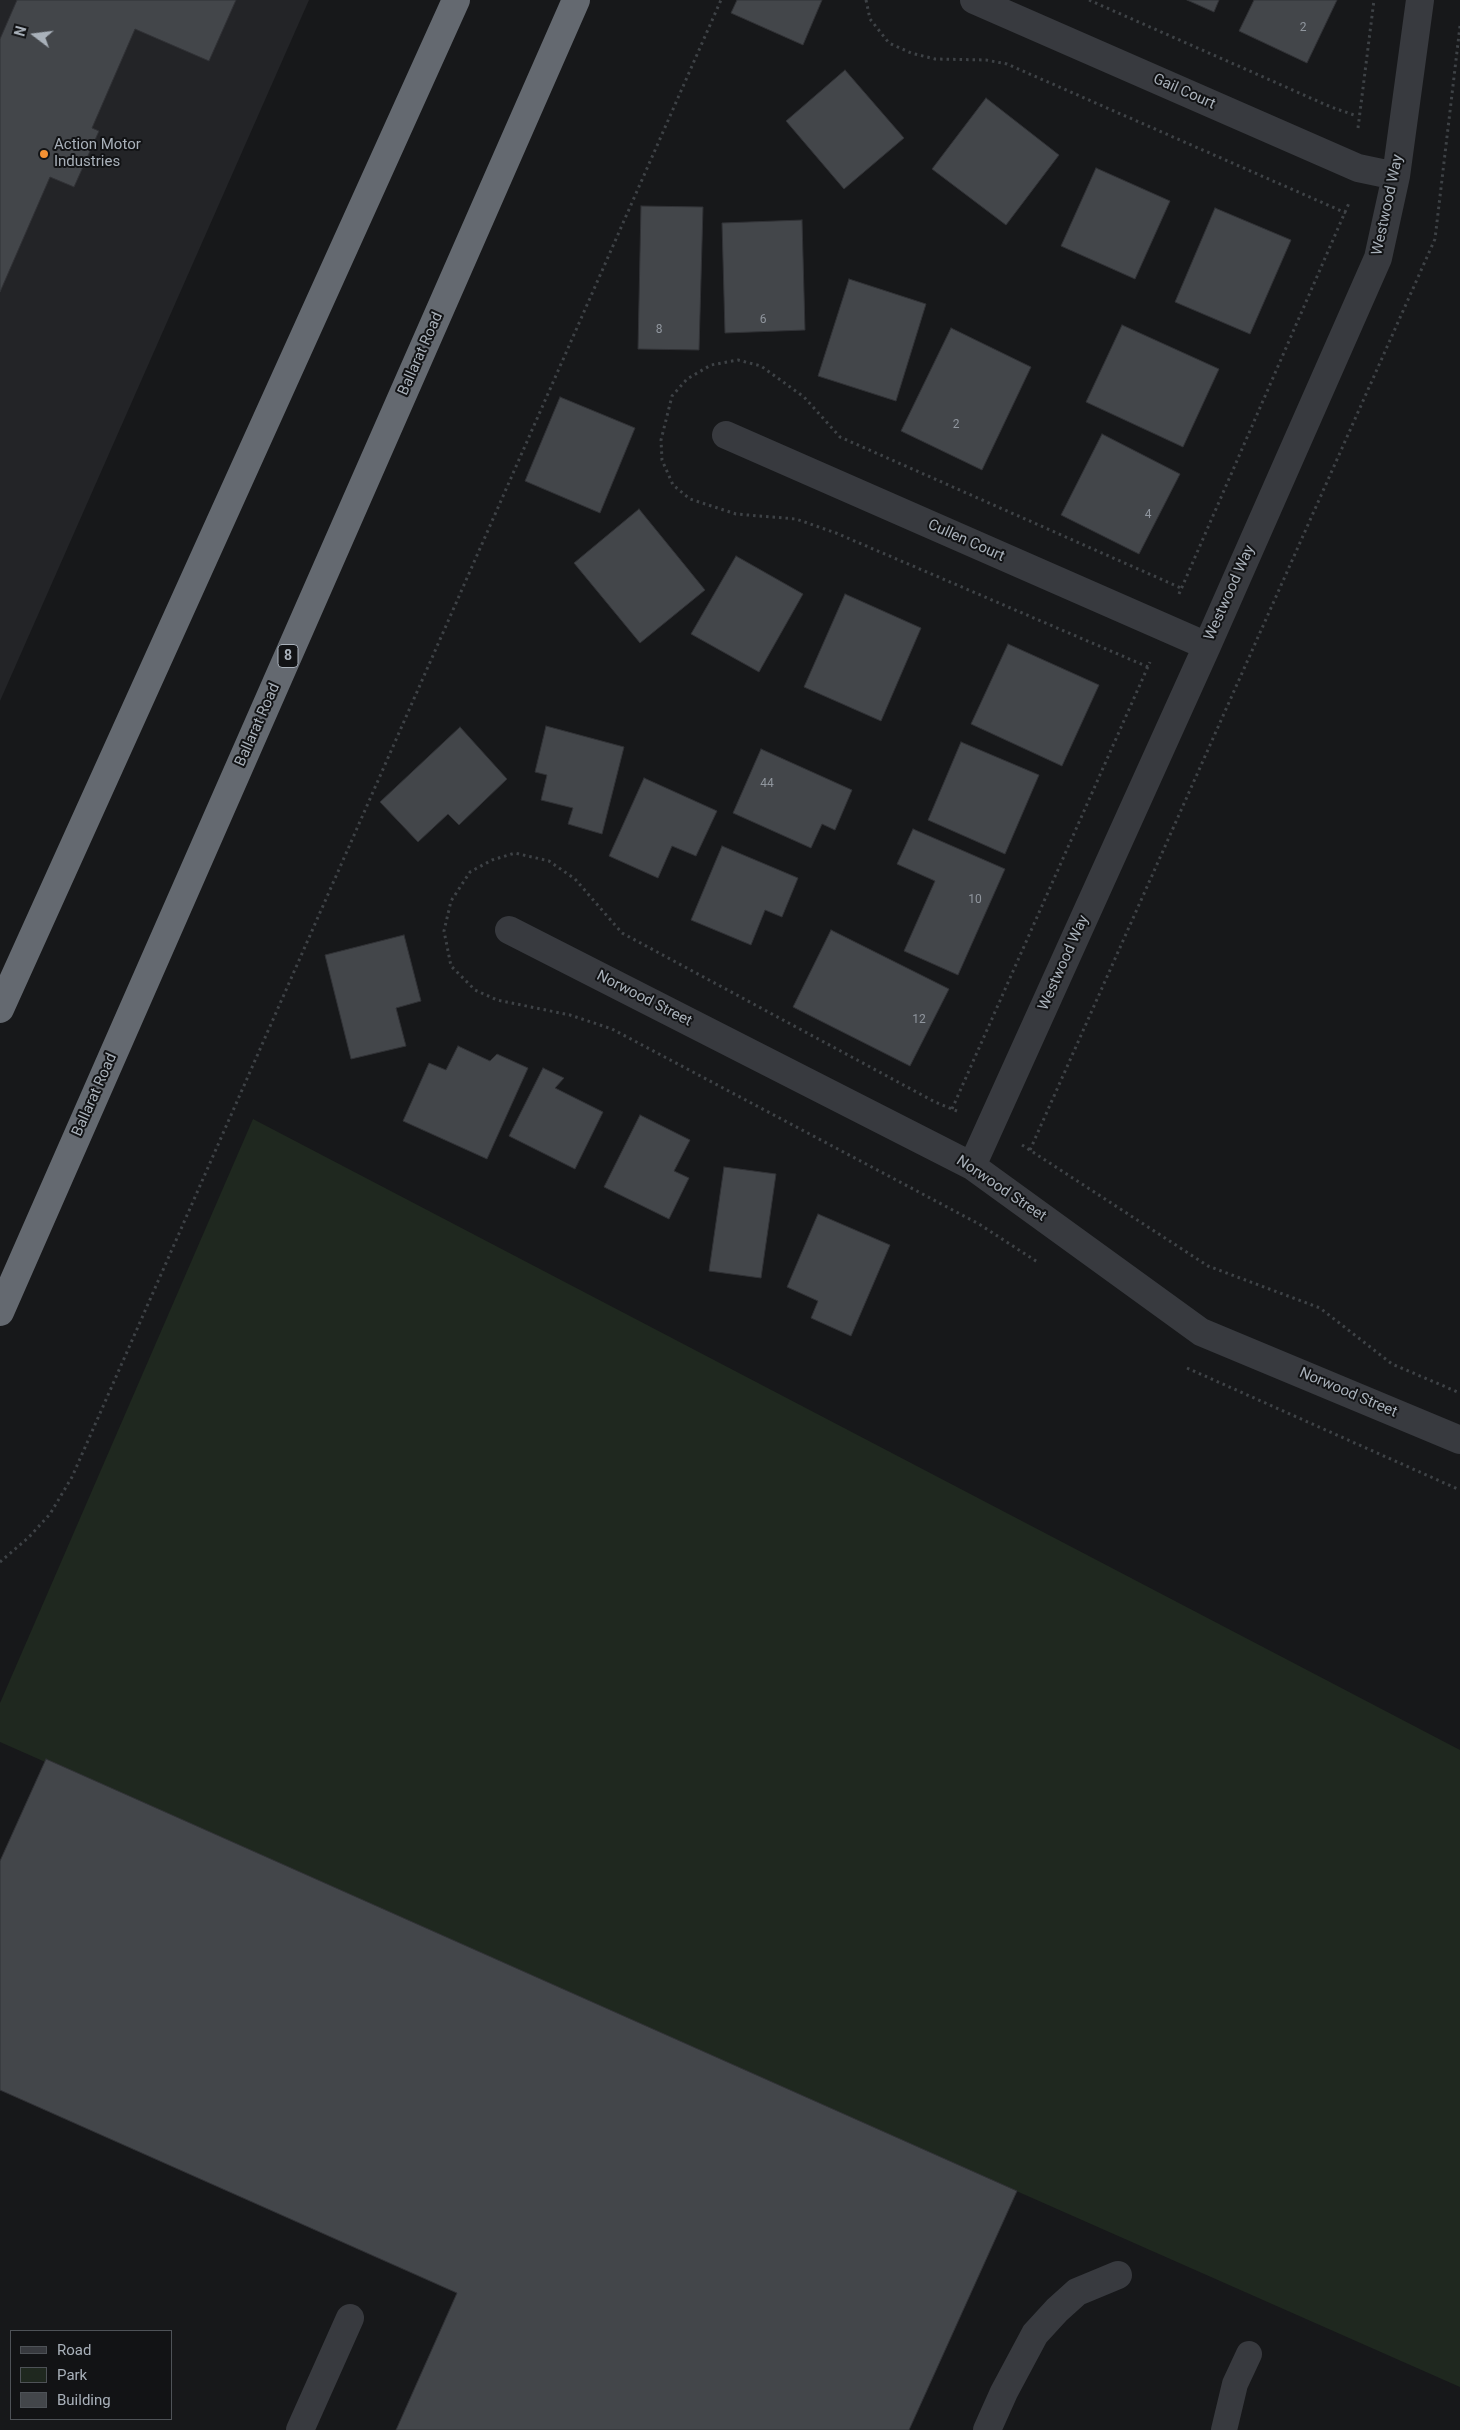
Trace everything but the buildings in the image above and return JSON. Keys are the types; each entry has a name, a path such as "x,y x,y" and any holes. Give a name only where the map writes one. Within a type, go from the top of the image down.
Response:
{"highway":[{"path":"0,1009 456,0"},
{"name":"Ballarat Road","path":"0,1312 576,0"}],"street":[{"name":"Gail Court","path":"974,0 1358,168 1396,176"},
{"name":"Westwood Way","path":"972,1166 1207,646 1378,258 1396,176 1420,0"},
{"name":"Cullen Court","path":"726,436 1207,646"},
{"name":"Norwood Street","path":"509,930 972,1166 1201,1332 1460,1440"},
{"path":"987,2430 1004,2392 1035,2334 1077,2292 1118,2275"},
{"path":"300,2430 350,2318"}],"lane":[{"path":"1224,2430 1235,2384 1249,2354"}],"path":[{"path":"0,1562 29,1537 50,1514 72,1478 721,0"},
{"path":"866,0 870,19 889,43 911,53 935,59 986,60 1007,64 1346,213"},
{"path":"1089,0 1331,107 1358,116"},
{"path":"952,1109 1346,213 1358,168 1358,116 1374,0"}],"shaded area":[{"path":"0,0 309,0 0,701"}],"green space":[{"path":"253,1119 1460,1750 1460,2387 0,1742 0,1703"}],"place":[{"name":"Action Motor Industries","path":"44,154"}]}
